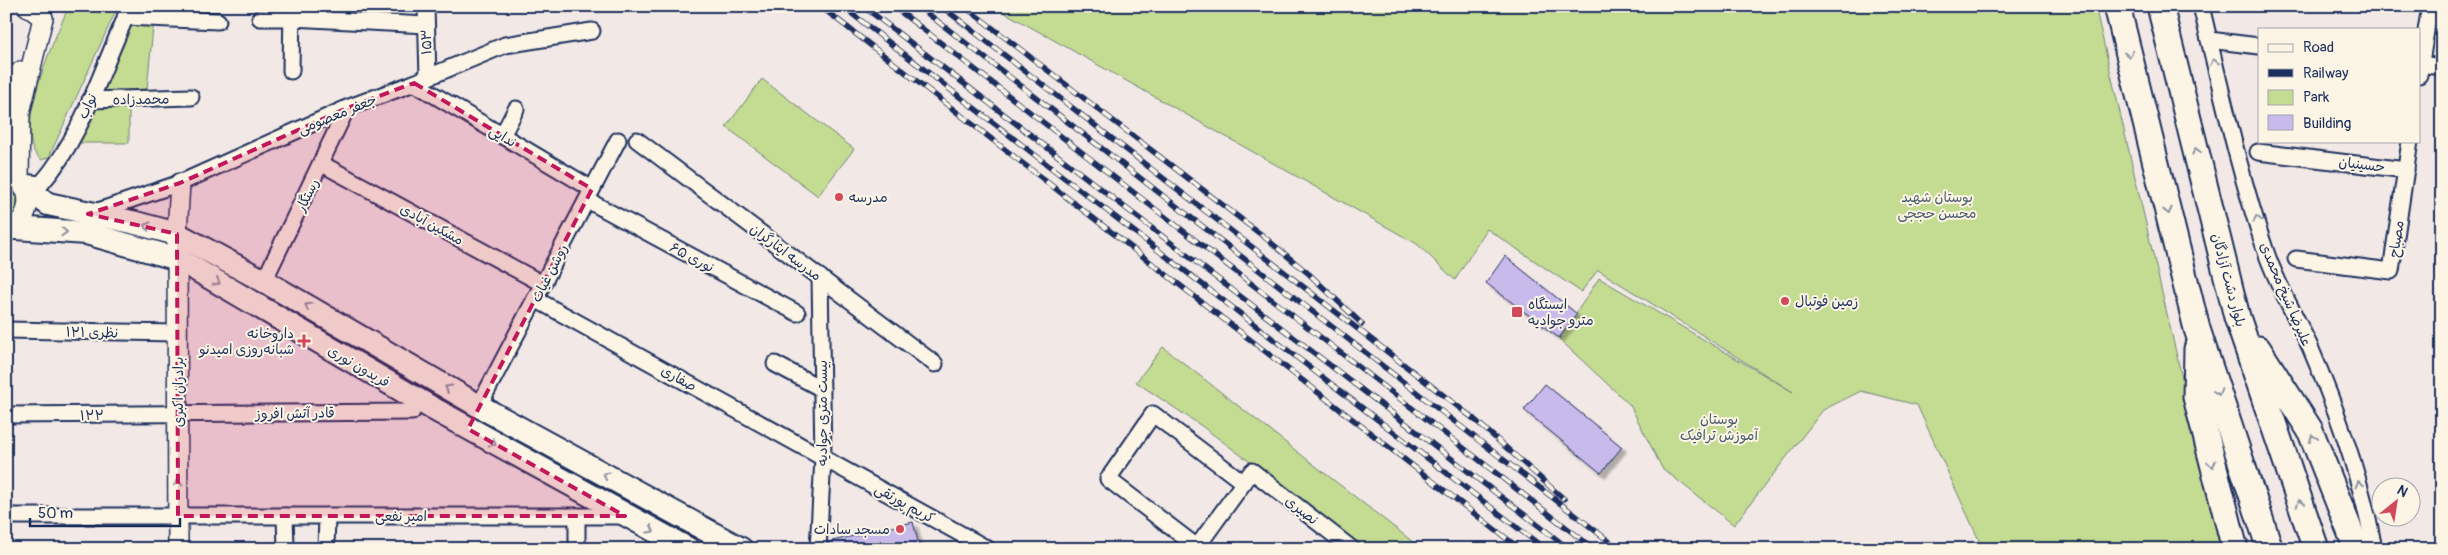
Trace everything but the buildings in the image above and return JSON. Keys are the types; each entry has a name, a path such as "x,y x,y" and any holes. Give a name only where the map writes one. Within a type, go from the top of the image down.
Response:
{"main road":[{"path":"2118,6 2197,329 2270,549"},
{"name":"بلوار دشت آزادگان","path":"2160,6 2237,317 2316,549"},
{"name":"فریدون نوری","path":"18,179 48,204 177,234 264,281 479,406 741,549"},
{"name":"فریدون نوری","path":"9,232 86,233 178,259 468,428 688,549"},
{"path":"252,303 264,281"},
{"path":"2237,317 2310,430 2357,549"},
{"path":"2197,329 2196,397 2235,549"},
{"path":"468,428 479,406"}],"street":[{"path":"27,6 46,12"},
{"name":"۱۵۳","path":"421,80 426,6"},
{"name":"علیرضا شیخ محمدی","path":"2201,6 2228,121 2268,256 2310,350 2346,445 2368,514 2374,549"},
{"path":"2430,6 2420,68 2442,67"},
{"path":"6,104 46,12"},
{"path":"9,232 23,220 28,209 28,198 18,179 20,113 46,12"},
{"path":"128,12 218,21"},
{"name":"نواب","path":"18,179 41,184 55,169 90,100 128,12"},
{"path":"291,71 292,12"},
{"path":"260,18 292,12 426,25"},
{"name":"جعفر معصومی","path":"88,214 180,183 347,108 505,45 592,31"},
{"path":"2209,40 2258,46"},
{"name":"ندایی","path":"421,80 590,194"},
{"name":"محمدزاده","path":"90,100 191,98"},
{"name":"رستگار","path":"264,281 322,164 347,108"},
{"path":"502,136 516,108"},
{"name":"روشن غیاث","path":"479,406 618,140"},
{"name":"مدرسه ایثارگران","path":"637,140 935,364"},
{"name":"مصباح","path":"2296,259 2392,271 2410,142"},
{"name":"حسینیان","path":"2258,152 2406,170"},
{"name":"مشکین آبادی","path":"322,164 543,284"},
{"name":"برادران اکبری","path":"178,549 177,234 180,183"},
{"name":"نوری ۶۵","path":"590,194 797,313"},
{"name":"بیست متری جوادیه","path":"818,549 823,458 820,277"},
{"name":"صفاری","path":"535,299 823,458"},
{"name":"نظری ۱۲۱","path":"6,330 178,333"},
{"path":"775,364 822,389"},
{"name":"قادر آتش افروز","path":"178,414 412,412"},
{"name":"۱۲۲","path":"6,415 178,414"},
{"name":"نصیری","path":"1248,477 1197,547 1108,479 1153,414 1248,477 1352,549"},
{"name":"کریم پورتقی","path":"823,458 988,549"},
{"name":"امیر نفعی","path":"6,516 327,516 407,509 577,516 625,516"},
{"path":"285,516 286,549"},
{"path":"326,549 327,516"},
{"path":"577,516 577,549"}],"highlighted area":[{"path":"414,83 592,189 468,429 625,516 178,516 177,234 88,214 180,183 347,108"}],"green space":[{"path":"69,6 118,6 49,157 42,160 33,149 30,131 32,110 46,62"},
{"name":"بوستان شهید محسن حججی","path":"993,6 2095,6 2222,549 1983,549 1917,405 1861,391 1823,410 1734,525 1662,468 1630,405 1559,339 1599,278 1793,392 1598,270 1581,292 1487,229 1455,280 1417,244"},
{"path":"131,26 153,27 147,89 103,91"},
{"path":"762,79 854,149 818,196 726,127"},
{"path":"129,106 129,143 75,143 93,108"},
{"path":"6,187 14,196 16,205 13,214 6,223"},
{"path":"1163,347 1422,549 1367,549 1203,427 1136,382"}],"railway":[{"path":"820,6 1520,549"},
{"path":"842,6 1545,549"},
{"path":"863,6 1569,549"},
{"path":"893,6 1594,549"},
{"path":"918,6 1619,549"},
{"path":"941,6 1474,419 1564,499"},
{"path":"964,6 1263,236 1309,274 1362,324"}],"place":[{"name":"مدرسه","path":"839,197"},
{"name":"زمین فوتبال","path":"1785,301"},
{"name":"ایستگاه مترو جوادیه","path":"1517,312"},
{"name":"داروخانه شبانه‌روزی امیدنو","path":"304,341"},
{"name":"مسجد سادات","path":"900,529"}],"park label":[{"name":"بوستان آموزش ترافیک","path":"1719,428"}]}
